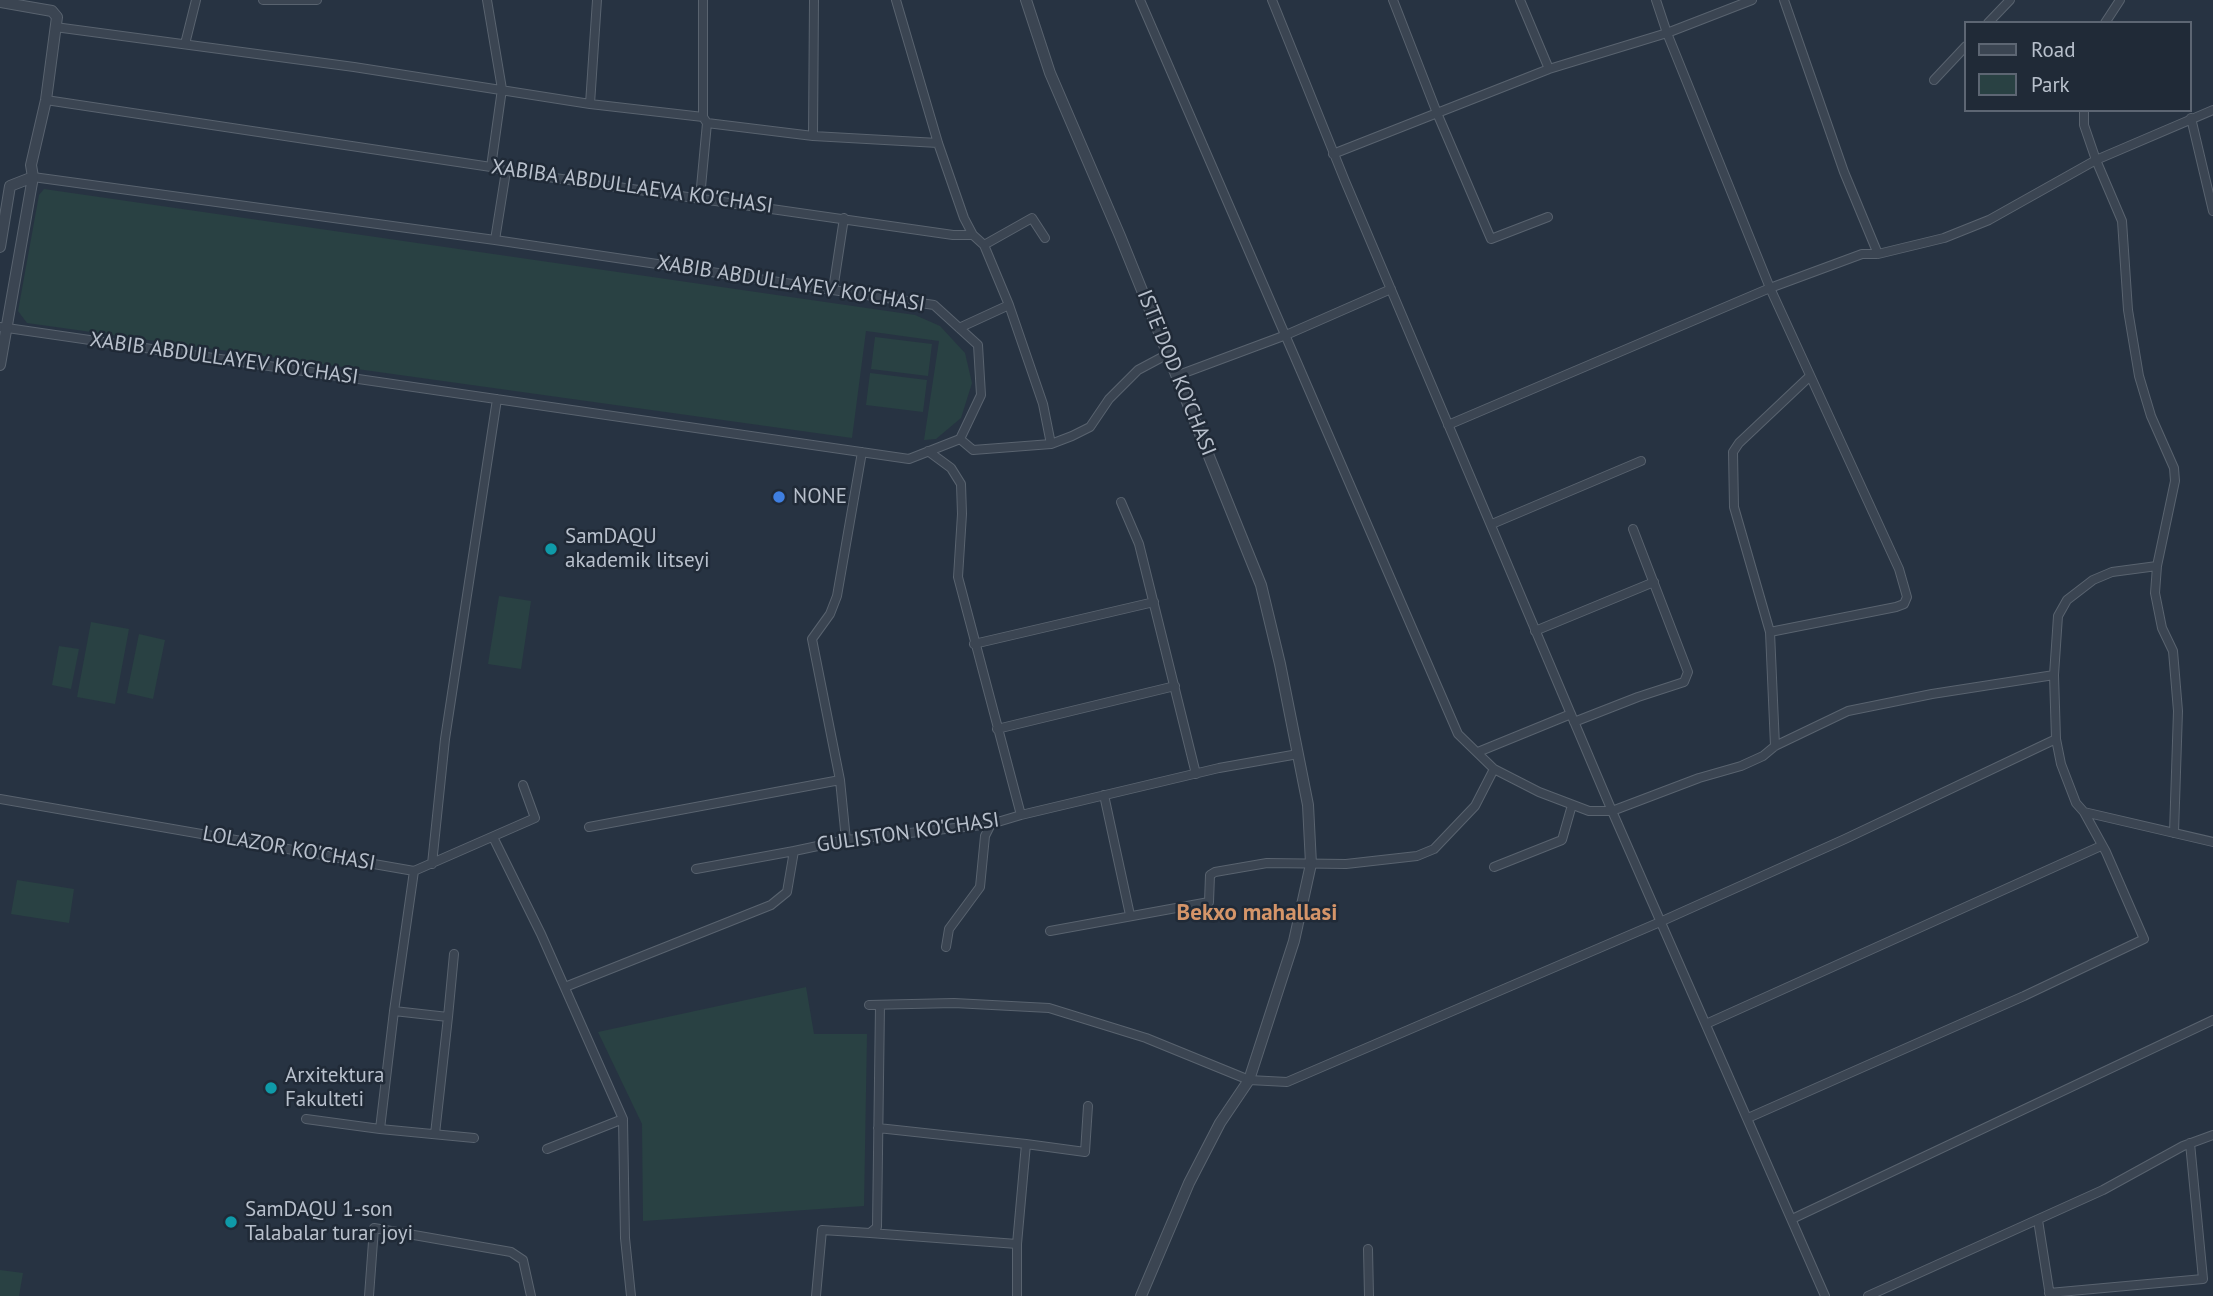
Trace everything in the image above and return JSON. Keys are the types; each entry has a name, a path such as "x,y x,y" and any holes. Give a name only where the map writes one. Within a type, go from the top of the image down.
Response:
{"street":[{"path":"185,44 196,0"},
{"path":"263,0 317,0"},
{"path":"487,0 502,89 491,167"},
{"path":"590,104 597,0"},
{"path":"700,198 705,120 703,0"},
{"path":"813,136 814,0"},
{"path":"897,0 938,143 964,218 973,235 984,245 1009,305 1043,404 1051,444"},
{"name":"ISTE'DOD KO'CHASI","path":"1026,0 1050,73 1120,236 1261,585 1308,805 1311,864 1294,941 1249,1080 1220,1123 1189,1183 1141,1296"},
{"path":"1140,0 1458,734 1494,769 1539,792 1589,811 1612,811 1699,778 1741,766 1763,756 1775,746 1848,711 1932,694 2054,675"},
{"path":"1272,0 1334,154 1572,718 1825,1296"},
{"path":"1393,0 1437,113 1491,239 1548,217"},
{"path":"1520,0 1549,69"},
{"path":"1656,0 1770,288 1899,569 1906,601 1896,607 1770,632"},
{"path":"1334,154 1549,69 1667,33 1752,0"},
{"path":"1784,0 1844,172 1878,254"},
{"path":"1990,21 2010,0"},
{"path":"2106,21 2120,0"},
{"path":"0,2 52,11 57,17 47,100 31,165 33,177 3,327 0,365"},
{"path":"55,27 502,89 813,136 938,143"},
{"path":"1934,80 1965,47"},
{"name":"XABIBA ABDULLAEVA KO'CHASI","path":"47,100 506,171 953,235 973,235"},
{"path":"1448,425 1770,288 1862,254 1878,254 1944,238 1989,220 2096,160 2213,110"},
{"path":"2084,112 2084,125 2096,160 2122,221 2128,310 2139,376 2151,416 2174,468 2174,493 2157,566 2155,593 2162,628 2173,651 2178,711 2174,833"},
{"path":"2191,118 2213,211"},
{"path":"495,240 506,171"},
{"path":"0,247 10,187 33,177"},
{"name":"XABIB ABDULLAYEV KO'CHASI","path":"3,327 909,459 960,439 981,395 978,345 934,305 495,240 33,177"},
{"path":"833,290 844,218"},
{"path":"984,245 1032,218 1045,239"},
{"path":"1176,376 1286,335 1391,289"},
{"path":"959,328 1009,305"},
{"path":"960,439 973,450 1051,444 1090,427 1109,399 1138,370 1168,354"},
{"path":"1775,746 1770,632 1734,507 1733,452 1739,443 1810,376"},
{"path":"432,864 445,739 497,398"},
{"path":"846,840 840,780 812,639 830,614 837,596 862,452"},
{"path":"928,452 951,468 961,484 958,577 1021,815"},
{"path":"1492,524 1641,461"},
{"path":"1121,502 1139,544 1196,774"},
{"path":"1478,752 1684,682 1688,671 1633,529"},
{"path":"1748,1118 2024,996 2144,939 2064,774 2056,739 2054,675 2058,616 2067,600 2093,580 2112,572 2157,566"},
{"path":"1535,631 1654,582"},
{"path":"974,644 1154,602"},
{"path":"997,729 1175,686"},
{"path":"869,1005 954,1003 1049,1008 1146,1038 1249,1080 1287,1082 1660,922 1845,839 2056,739"},
{"name":"GULISTON KO'CHASI","path":"565,987 771,905 787,892 794,851 846,840 991,824 1196,774 1298,754"},
{"path":"1050,931 1209,902 1209,875 1215,872 1267,863 1346,864 1418,856 1434,849 1475,806 1494,769"},
{"path":"589,827 840,780"},
{"path":"380,1129 414,871 535,818 523,785"},
{"path":"1104,796 1130,915"},
{"name":"LOLAZOR KO'CHASI","path":"0,799 414,871"},
{"path":"1494,867 1562,840 1573,805"},
{"path":"2084,812 2213,842"},
{"path":"946,947 949,929 980,887 985,836 991,824"},
{"path":"493,837 565,987 623,1119 625,1238 631,1296"},
{"path":"1706,1024 2101,846"},
{"path":"696,869 794,851"},
{"path":"435,1134 454,954"},
{"path":"870,1233 877,1227 880,1006"},
{"path":"394,1011 448,1017"},
{"path":"1792,1219 2213,1020"},
{"path":"878,1128 1085,1152 1088,1106"},
{"path":"306,1119 474,1138"},
{"path":"547,1149 623,1119"},
{"path":"1868,1296 2103,1190 2190,1143 2213,1135"},
{"path":"2038,1220 2050,1294 2203,1279 2190,1143"},
{"path":"1017,1296 1017,1244 1026,1144"},
{"path":"369,1296 374,1228 511,1252 523,1260 531,1296"},
{"path":"816,1296 822,1230 1017,1244"},
{"path":"1368,1249 1369,1296"}],"green space":[{"path":"44,189 915,315 940,326 965,353 972,383 961,418 936,439 924,440 939,341 866,331 852,438 27,323 18,311 39,195"},
{"path":"875,337 932,344 928,376 871,369"},
{"path":"870,373 927,380 923,412 866,405"},
{"path":"499,596 531,601 521,669 488,664"},
{"path":"91,622 129,629 115,704 77,697"},
{"path":"139,634 165,640 153,699 127,693"},
{"path":"59,646 79,649 71,689 52,685"},
{"path":"17,880 74,889 69,923 11,914"},
{"path":"806,987 814,1034 867,1034 864,1206 643,1221 642,1124 598,1032"},
{"path":"0,1270 23,1273 19,1296 0,1296"}],"place":[{"name":"NONE","path":"779,497"},
{"name":"SamDAQU akademik litseyi","path":"551,549"},
{"name":"Arxitektura Fakulteti","path":"271,1088"},
{"name":"SamDAQU 1-son Talabalar turar joyi","path":"231,1222"}],"district":[{"name":"Bekxo mahallasi","path":"1257,913"}]}
